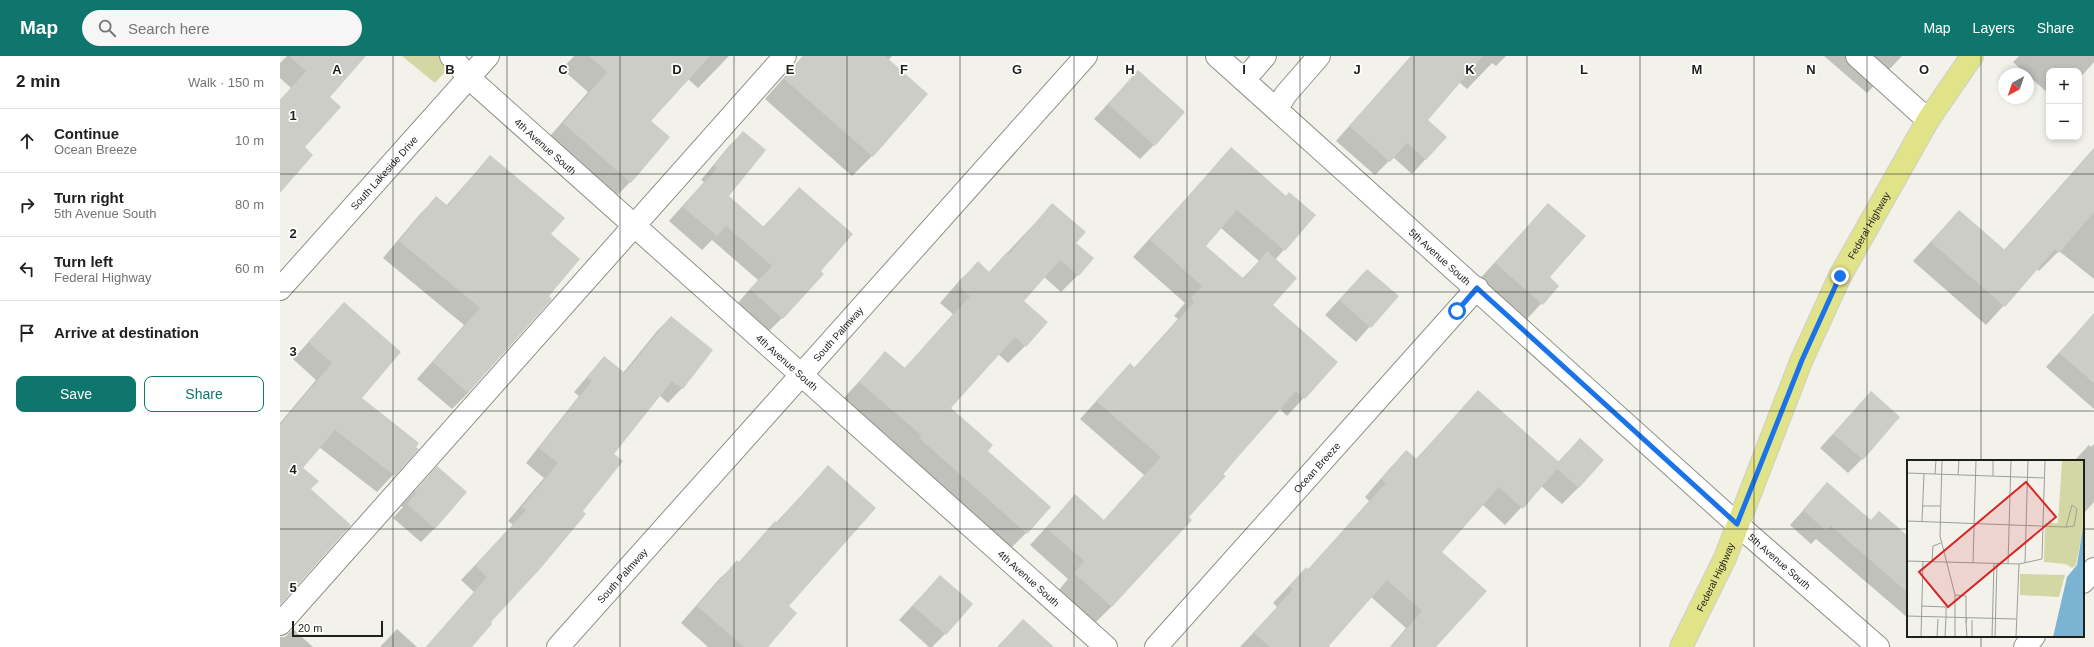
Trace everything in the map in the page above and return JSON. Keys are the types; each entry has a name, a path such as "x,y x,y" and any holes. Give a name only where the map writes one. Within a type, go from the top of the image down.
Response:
{"main road":[{"name":"Federal Highway","path":"1681,647 1725,558 1802,360 1840,276 1928,120 1972,56"}],"street":[{"name":"4th Avenue South","path":"450,56 469,78 1106,647"},
{"name":"South Lakeside Drive","path":"280,289 488,56"},
{"path":"280,624 785,56"},
{"name":"South Palmway","path":"558,647 1086,56"},
{"name":"5th Avenue South","path":"1217,56 1277,108 1873,645"},
{"path":"1244,80 1265,56"},
{"path":"1277,108 1286,94 1320,56"},
{"path":"1858,56 1928,120"},
{"name":"Ocean Breeze","path":"1156,647 1477,288"},
{"path":"2084,581 2094,569"},
{"path":"2025,647 2033,637"}],"green space":[{"path":"402,56 459,56 435,83"}],"building":[{"path":"289,56 366,56 330,97 341,107 305,147 313,155 280,193 280,100 306,71"},
{"path":"589,56 710,56 651,121 670,137 631,183 563,123 607,72"},
{"path":"804,56 885,56 928,94 873,157 784,79"},
{"path":"1412,56 1483,56 1428,120 1447,137 1426,160 1407,143 1390,162 1349,126"},
{"path":"1138,70 1185,112 1155,146 1108,104"},
{"path":"743,131 766,150 729,196 764,227 799,187 853,234 821,271 824,274 783,319 750,289 772,266 726,226 717,236 683,207 717,168 714,165"},
{"path":"1231,147 1286,196 1289,192 1316,215 1285,251 1237,210 1206,246 1244,279 1267,251 1297,278 1273,305 1338,362 1305,399 1296,391 1223,474 1226,476 1189,517 1192,520 1112,607 1074,573 1084,561 1046,528 1075,494 1104,520 1161,457 1096,401 1130,363 1135,368 1194,302 1191,298 1202,286 1150,240"},
{"path":"2094,149 2094,212 2059,253 2055,249 2005,307 1931,242 1959,210 2005,250"},
{"path":"490,155 565,218 551,234 580,259 549,296 552,299 468,393 433,362 480,308 399,241 436,196 448,206"},
{"path":"1052,203 1086,232 1076,243 1094,258 1079,276 1060,260 1024,301 1048,322 1026,347 1015,337 951,408 993,445 988,451 1051,507 1027,534 919,438 921,435 859,382 885,351 905,368 970,296 957,285 978,261 989,272 1007,252 1009,254"},
{"path":"1548,203 1586,236 1550,277 1559,286 1543,305 1495,263"},
{"path":"1367,269 1399,296 1371,328 1339,300"},
{"path":"344,302 401,352 362,398 419,443 416,447 419,449 395,476 335,430 303,468 319,481 311,489 351,525 280,605 280,425 332,363 308,342"},
{"path":"2094,313 2094,383 2059,353"},
{"path":"671,316 713,350 683,389 672,381 614,454 623,461 583,511 586,514 540,569 491,622 492,624 472,647 426,647 487,577 475,565 526,510 522,507 558,463 539,448 592,381 587,377 604,356 625,373"},
{"path":"1478,390 1559,462 1580,438 1604,460 1579,488 1557,469 1523,509 1499,487 1442,552 1487,591 1436,647 1391,647 1422,611 1387,580 1328,647 1270,647 1254,633 1293,589 1289,586 1306,567 1308,569 1386,483 1381,479 1406,450 1417,459"},
{"path":"1871,391 1900,417 1863,460 1833,434"},
{"path":"828,465 876,508 789,606 797,613 768,647 744,647 697,606 737,560 739,562 775,521 777,523"},
{"path":"437,466 467,492 435,529 407,504 416,493 415,491"},
{"path":"1827,482 1871,520 1879,511 1907,535 1907,592 1831,526 1826,531 1803,510"},
{"path":"940,575 973,604 946,635 913,606"},
{"path":"1023,619 1054,647 998,647"}],"route":[{"path":"1457,311 1477,288 1737,524 1802,360 1840,276"}]}
